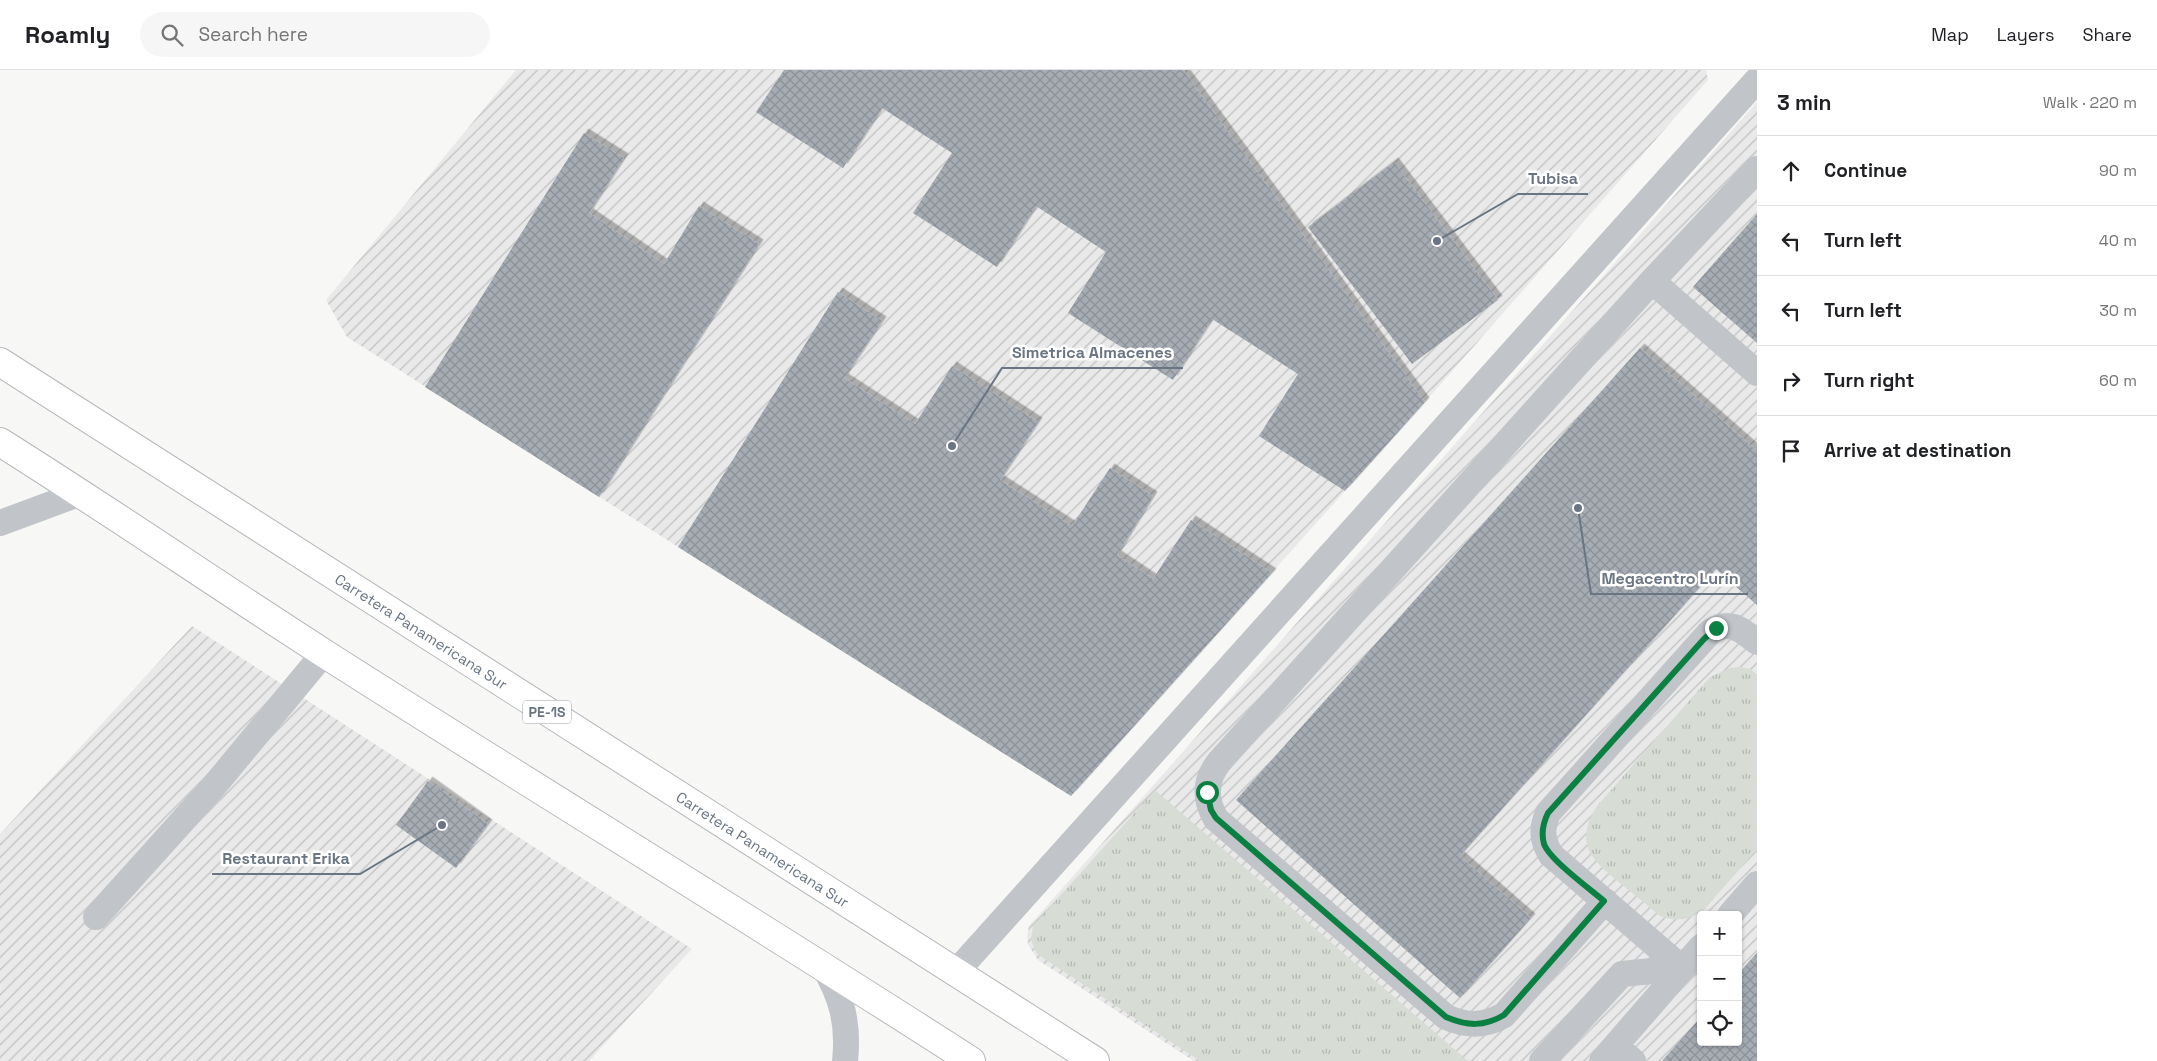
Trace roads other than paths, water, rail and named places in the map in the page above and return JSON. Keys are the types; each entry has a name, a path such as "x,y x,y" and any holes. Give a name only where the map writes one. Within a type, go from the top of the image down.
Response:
{"highway":[{"name":"Carretera Panamericana Sur","path":"0,362 1095,1061"},
{"path":"0,442 324,653 822,965 971,1061"}],"street":[{"path":"956,972 1757,80"},
{"path":"1604,901 1504,1015 1484,1024 1459,1023 1446,1017 1216,818 1211,810 1207,792 1212,771 1219,762 1652,281 1757,169"},
{"path":"1652,281 1757,372"},
{"path":"0,523 81,493"},
{"path":"1682,968 1551,855 1544,845 1542,833 1548,813 1710,632 1724,625 1734,626 1742,629 1757,642"},
{"path":"96,917 214,786 324,653"},
{"path":"1733,911 1757,884"},
{"path":"1617,1056 1682,968 1697,951"},
{"path":"822,965 834,984 842,1004 846,1026 845,1061"},
{"path":"1542,1061 1622,974 1682,968"}],"place":[{"name":"Tubisa","path":"1437,241"},
{"name":"Simetrica Almacenes","path":"952,446"},
{"name":"Megacentro Lurín","path":"1578,508"},
{"name":"Restaurant Erika","path":"442,825"}]}
